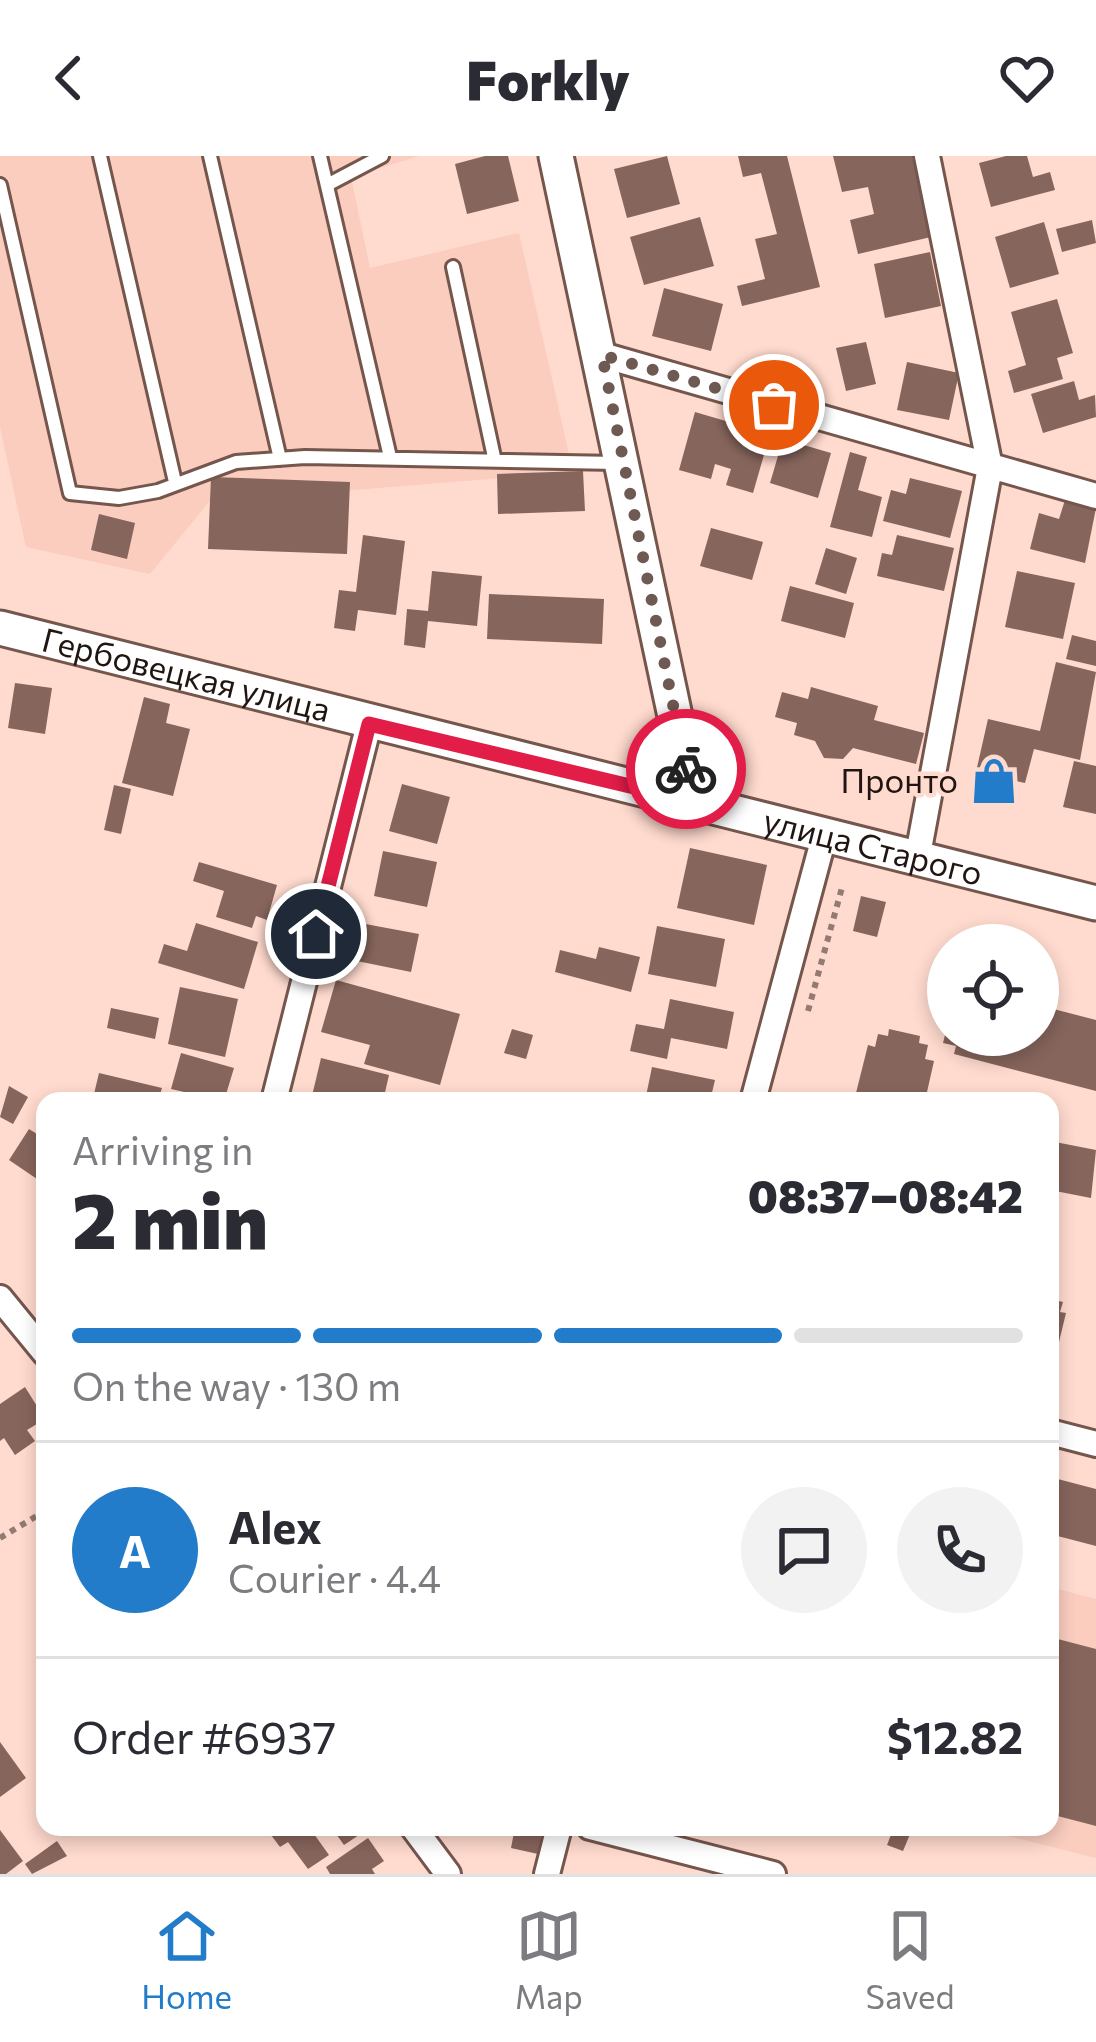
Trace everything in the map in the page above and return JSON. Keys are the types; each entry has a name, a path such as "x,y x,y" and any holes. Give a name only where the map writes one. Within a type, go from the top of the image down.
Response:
{"street":[{"path":"556,156 602,355 693,801"},
{"path":"917,860 990,467 927,156"},
{"path":"602,355 1096,496"},
{"name":"Гербовецкая улица","path":"0,628 369,724"},
{"path":"276,1092 369,724"},
{"name":"улица Старого","path":"369,724 1096,903"},
{"path":"755,1092 824,837"},
{"path":"0,1298 36,1342"},
{"path":"1059,1434 1096,1444"},
{"path":"420,1836 448,1874"},
{"path":"547,1874 557,1836"},
{"path":"625,1836 773,1874"}],"lane":[{"path":"100,156 175,482"},
{"path":"210,156 280,458"},
{"path":"320,156 390,457"},
{"path":"326,185 382,156"},
{"path":"0,185 70,493 119,498 158,491 236,462 280,458 494,457 624,463"},
{"path":"453,267 494,457"}],"path":[{"path":"807,1014 843,884"},
{"path":"0,1538 36,1516"}],"shaded area":[{"path":"0,156 419,156 351,177 370,268 519,233 573,472 209,502 150,574 26,547 0,427"},
{"path":"1059,1589 1096,1599 1096,1858 1009,1836 1059,1836"}],"building":[{"path":"508,156 519,201 467,214 455,164"},
{"path":"667,156 680,204 627,218 614,169"},
{"path":"738,156 787,156 820,287 742,306 737,286 765,279 755,239 777,234 761,173 743,177"},
{"path":"833,156 912,156 931,237 858,254 850,220 874,214 868,187 842,192"},
{"path":"1027,156 1033,177 1050,172 1055,190 991,207 979,163"},
{"path":"700,217 714,266 644,285 630,237"},
{"path":"1092,220 1096,243 1062,252 1056,229"},
{"path":"1044,222 1059,274 1010,288 995,237"},
{"path":"930,252 941,306 885,318 874,264"},
{"path":"664,288 723,304 711,351 652,336"},
{"path":"1057,299 1073,353 1057,358 1063,379 1014,393 1008,371 1026,365 1011,312"},
{"path":"866,342 876,384 846,391 836,348"},
{"path":"907,362 959,373 949,420 897,410"},
{"path":"1074,381 1079,400 1095,395 1096,417 1043,433 1031,394"},
{"path":"695,412 770,434 753,493 726,485 731,469 715,464 711,479 679,470"},
{"path":"783,439 831,453 818,498 770,483"},
{"path":"850,452 867,457 858,490 882,497 872,537 830,527"},
{"path":"583,471 585,511 498,514 497,474"},
{"path":"211,477 350,482 347,554 208,549"},
{"path":"910,478 962,491 950,538 883,521 891,490 906,494"},
{"path":"1065,500 1096,508 1085,563 1030,549 1039,513 1059,519"},
{"path":"99,514 135,523 127,559 91,550"},
{"path":"711,528 763,542 752,580 700,566"},
{"path":"363,535 405,541 396,615 358,610 355,631 334,628 339,590 356,592"},
{"path":"897,535 954,548 944,591 877,576 882,553 892,555"},
{"path":"826,548 857,558 846,594 815,584"},
{"path":"432,571 482,576 477,626 428,621 425,648 404,645 407,609 428,611"},
{"path":"1017,571 1075,583 1063,639 1005,627"},
{"path":"790,586 854,603 845,638 781,621"},
{"path":"489,594 604,599 602,644 487,639"},
{"path":"1072,635 1096,641 1096,666 1066,659"},
{"path":"1056,662 1096,672 1080,760 1034,749 1025,783 976,772 988,719 1040,731"},
{"path":"15,683 52,688 45,734 8,728"},
{"path":"811,687 878,706 874,720 924,733 916,764 853,748 843,759 824,758 815,741 794,735 797,723 775,717 782,692 808,699"},
{"path":"144,697 170,704 166,723 190,729 173,796 122,783"},
{"path":"1074,761 1096,766 1096,814 1063,807"},
{"path":"402,784 450,797 437,844 389,831"},
{"path":"114,785 131,789 121,834 104,830"},
{"path":"690,848 767,865 754,925 677,908"},
{"path":"383,851 437,862 427,907 374,896"},
{"path":"199,862 277,885 267,920 256,916 252,928 216,917 224,891 193,881"},
{"path":"861,896 886,902 877,937 853,931"},
{"path":"196,923 258,942 244,989 158,963 164,944 187,951"},
{"path":"360,923 419,934 411,972 352,960"},
{"path":"657,926 725,939 716,987 648,974"},
{"path":"599,947 640,957 631,992 555,972 560,950 596,959"},
{"path":"336,980 460,1014 440,1085 364,1064 370,1045 321,1032"},
{"path":"180,987 238,999 225,1057 168,1044"},
{"path":"670,999 734,1012 727,1049 671,1038 667,1059 630,1051 636,1024 664,1029"},
{"path":"111,1008 159,1018 155,1039 107,1028"},
{"path":"1059,1010 1096,1020 1096,1091 962,1056 1059,1056"},
{"path":"512,1029 533,1035 526,1059 504,1053"},
{"path":"889,1029 920,1036 919,1043 927,1045 925,1059 934,1061 927,1092 856,1092 868,1045 875,1047 878,1034 888,1036"},
{"path":"181,1053 234,1068 227,1092 171,1089"},
{"path":"321,1058 389,1075 385,1092 313,1092"},
{"path":"652,1067 715,1080 712,1092 647,1092"},
{"path":"99,1073 162,1088 161,1092 94,1092"},
{"path":"9,1086 28,1097 13,1124 0,1117"},
{"path":"29,1129 36,1133 36,1178 9,1160"},
{"path":"1059,1143 1096,1150 1091,1198 1059,1192"},
{"path":"1059,1301 1063,1302 1060,1312 1066,1313 1059,1342"},
{"path":"25,1387 36,1405 36,1424 27,1430 35,1441 15,1455 4,1438 0,1441 0,1404"},
{"path":"1059,1479 1096,1489 1096,1546 1059,1536"},
{"path":"1059,1639 1096,1649 1096,1826 1059,1816"},
{"path":"0,1742 26,1778 0,1797"},
{"path":"0,1830 23,1861 6,1874 0,1874"},
{"path":"272,1836 315,1836 329,1855 308,1869 288,1842 280,1847"},
{"path":"513,1836 542,1836 538,1854 511,1848"},
{"path":"890,1836 909,1836 903,1851 887,1845"},
{"path":"368,1838 384,1861 372,1869 375,1874 330,1874 326,1867"},
{"path":"57,1841 67,1856 32,1874 25,1864"}],"way so far":[{"path":"686,769 602,355 774,405"}],"place":[{"name":"Пронто","path":"994,781"}],"route":[{"path":"316,934 369,724 693,801 686,769"}]}
